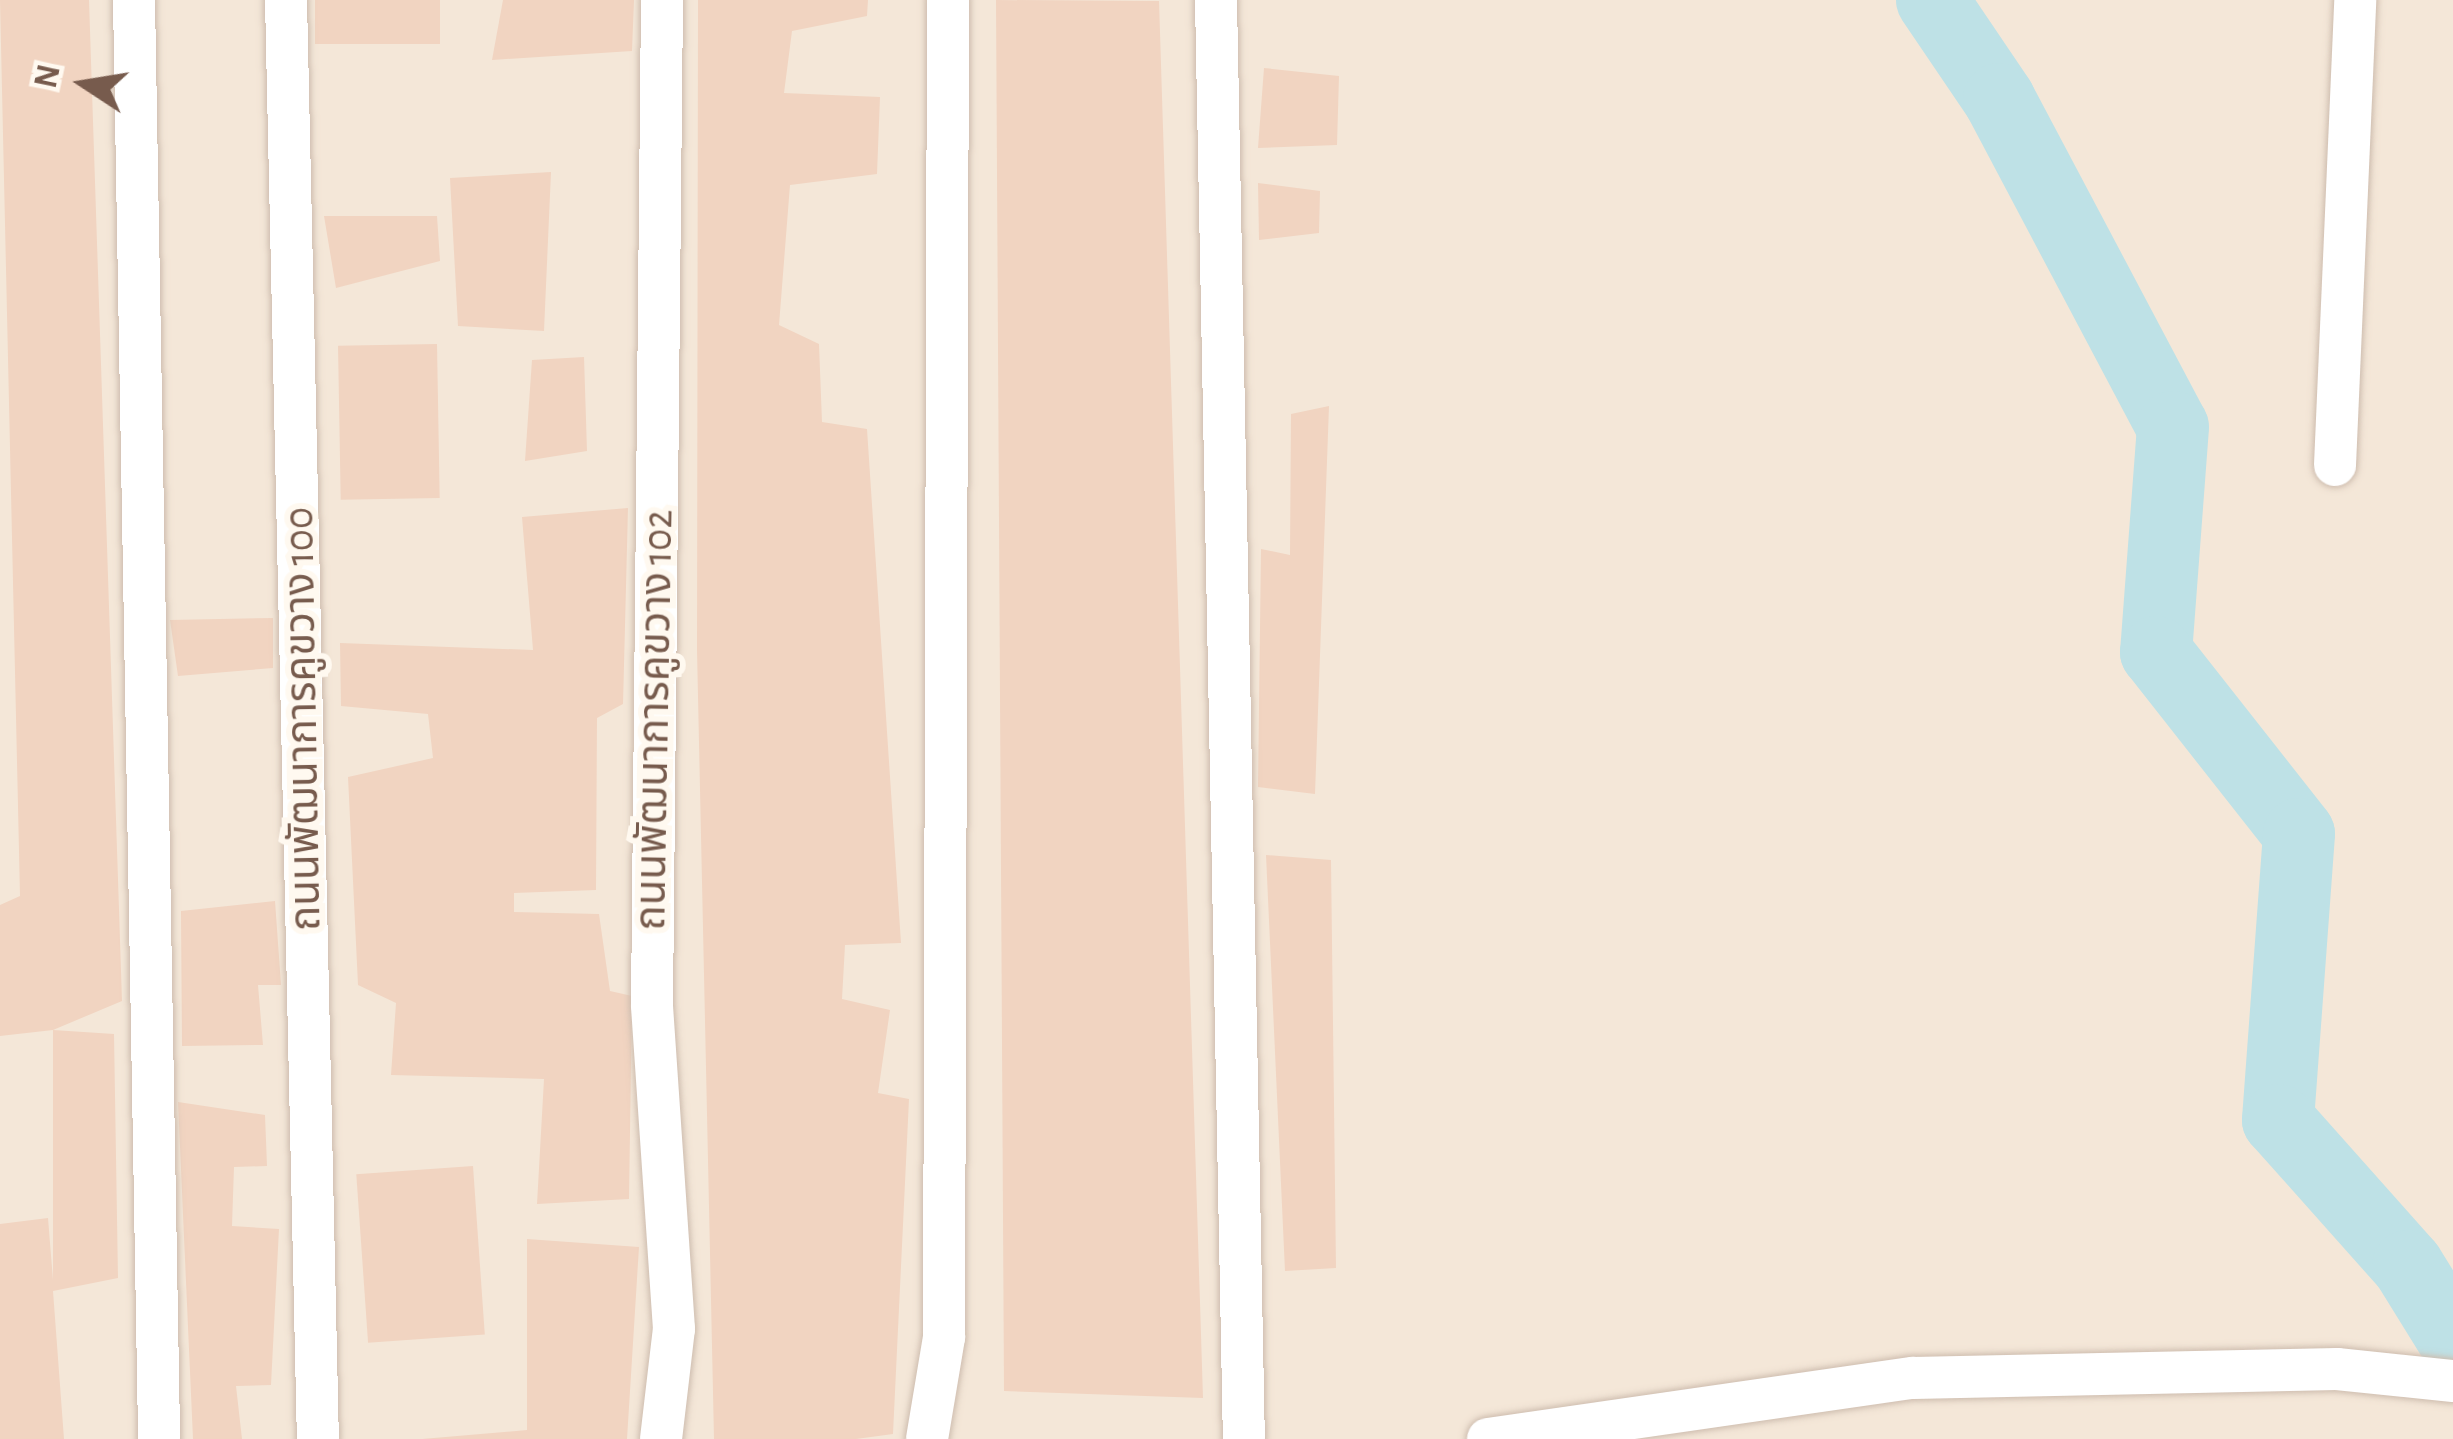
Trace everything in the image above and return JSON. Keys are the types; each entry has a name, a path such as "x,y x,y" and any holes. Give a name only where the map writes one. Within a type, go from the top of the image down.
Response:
{"street":[{"path":"134,0 159,1439"},
{"name":"ถนนพัฒนาการคูขวาง 100","path":"286,0 318,1439"},
{"name":"ถนนพัฒนาการคูขวาง 102","path":"661,1439 674,1329 652,1006 662,0"},
{"path":"927,1439 944,1336 948,0"},
{"path":"1216,0 1244,1439"},
{"path":"2335,465 2355,0"},
{"path":"1488,1439 1913,1378 2337,1369 2453,1381"}],"shaded area":[{"path":"0,0 2453,0 2453,1439 0,1439"}],"building":[{"path":"0,0 89,0 122,1001 53,1030 0,1036 0,905 20,896"},
{"path":"315,0 440,0 440,44 315,44"},
{"path":"503,0 634,0 632,51 492,60"},
{"path":"698,0 868,0 867,16 792,31 784,93 880,97 877,174 790,185 779,325 819,344 822,422 867,429 901,943 845,945 842,999 890,1010 878,1093 909,1099 893,1434 856,1439 714,1439 697,650"},
{"path":"996,0 1159,1 1203,1398 1004,1391"},
{"path":"1264,68 1339,76 1337,145 1258,148"},
{"path":"551,172 544,331 458,326 450,178"},
{"path":"1258,183 1320,191 1319,233 1259,240"},
{"path":"324,216 437,216 440,261 336,288"},
{"path":"437,344 440,498 341,500 338,346"},
{"path":"584,357 587,451 525,461 532,360"},
{"path":"1329,406 1315,794 1258,787 1261,549 1290,555 1291,414"},
{"path":"628,508 623,704 597,718 596,890 514,893 514,912 599,914 610,991 632,996 629,1199 537,1204 544,1079 391,1075 396,1003 358,985 348,777 433,758 428,714 341,706 340,643 533,650 522,517"},
{"path":"273,618 273,668 178,676 170,620"},
{"path":"1266,855 1331,860 1336,1268 1285,1271"},
{"path":"275,901 281,985 258,985 263,1045 182,1046 181,911"},
{"path":"53,1030 114,1034 118,1278 53,1291 64,1439 0,1439 0,1224 48,1218 53,1280"},
{"path":"178,1102 265,1115 267,1166 234,1167 232,1226 279,1229 271,1385 236,1386 242,1439 193,1439"},
{"path":"473,1166 485,1335 368,1343 356,1174"},
{"path":"527,1239 639,1247 627,1439 422,1439 527,1430"}],"waterway":[{"path":"1932,0 1999,99 2173,427 2156,652 2299,834 2278,1120 2408,1266 2453,1339"}]}
